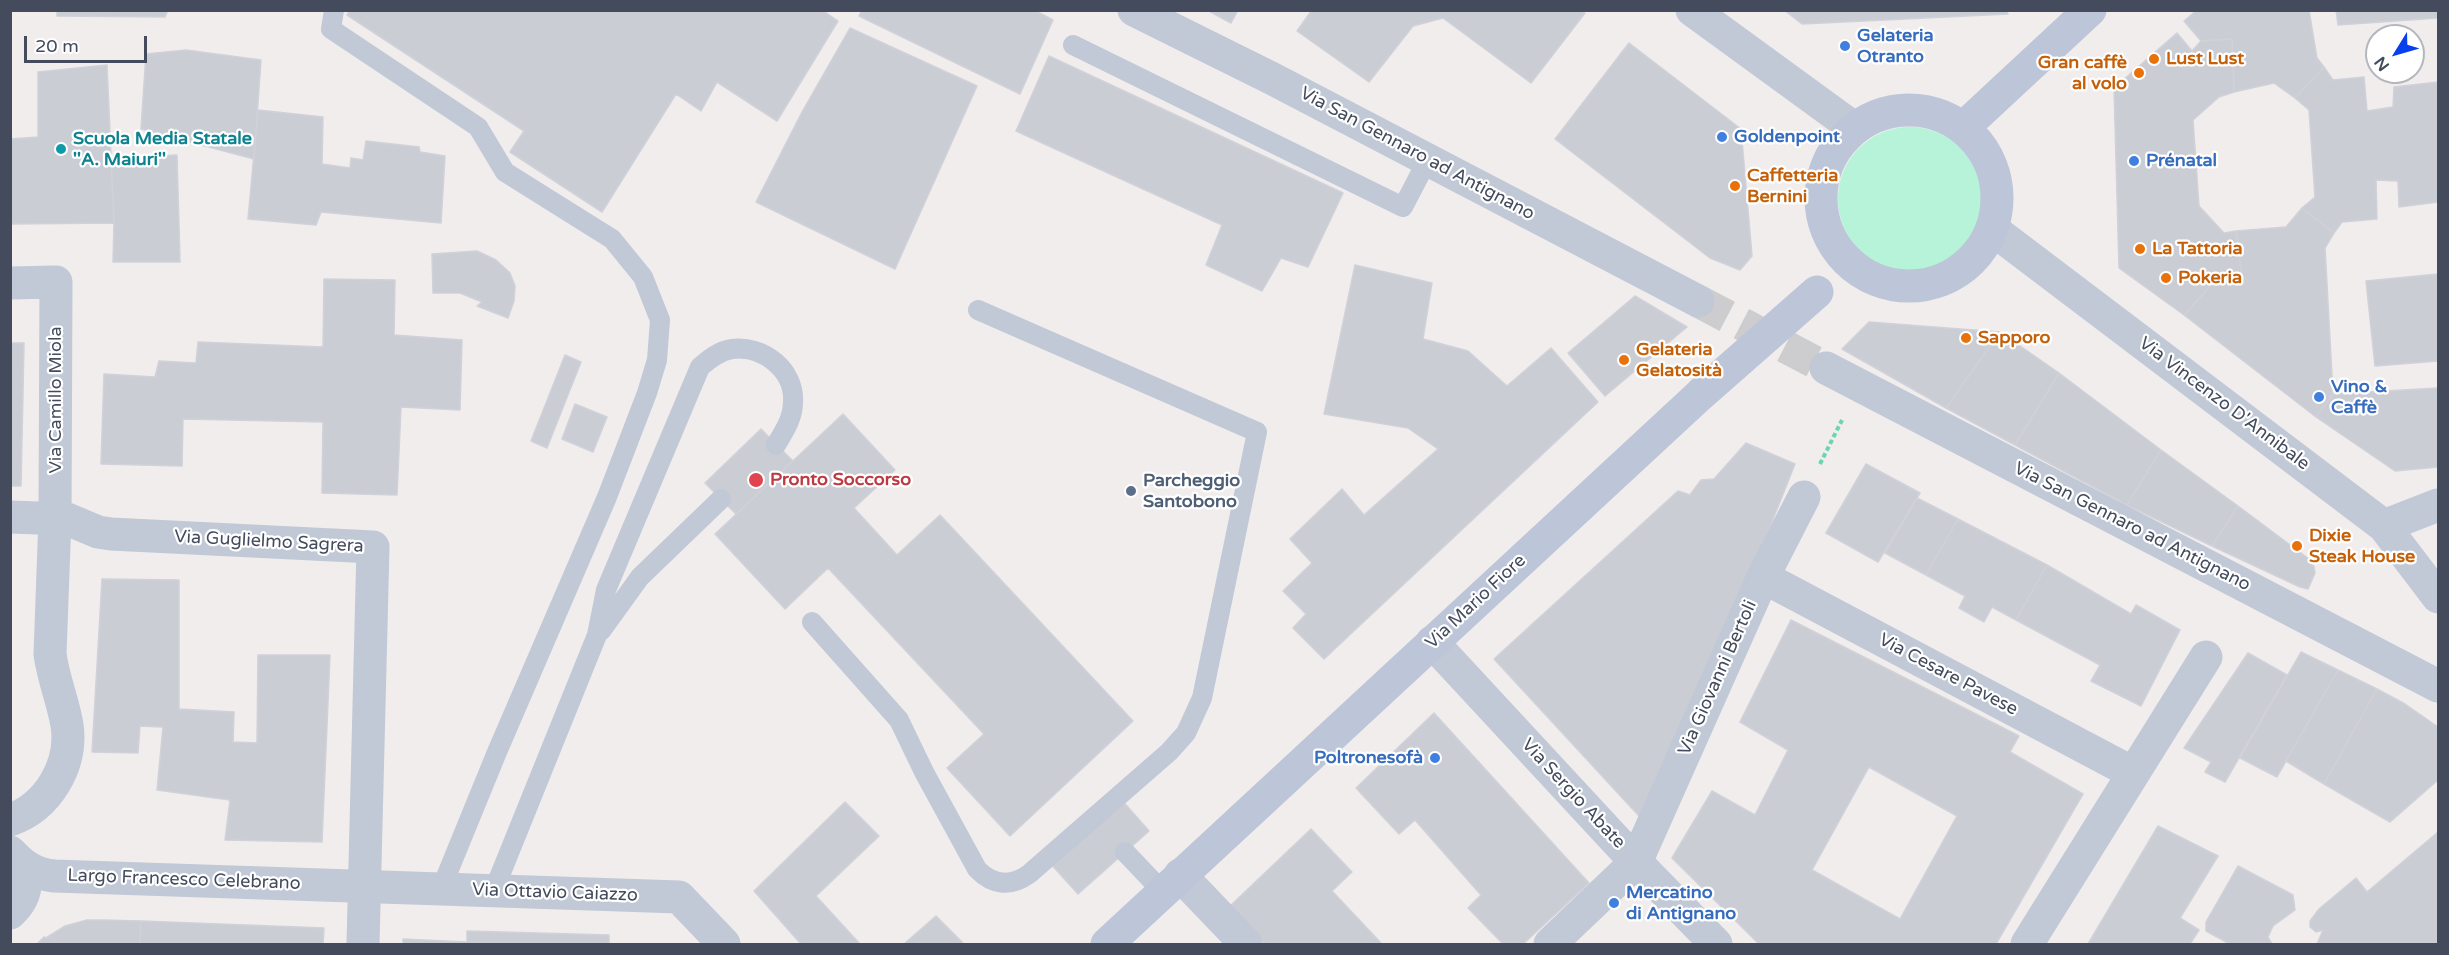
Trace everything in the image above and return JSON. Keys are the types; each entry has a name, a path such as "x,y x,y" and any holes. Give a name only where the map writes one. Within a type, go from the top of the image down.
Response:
{"street":[{"name":"Via San Gennaro ad Antignano","path":"1134,10 1273,79 1698,301"},
{"path":"1692,10 1854,128"},
{"path":"1963,128 2090,10"},
{"path":"1911,110 1938,114 1963,128 1982,148 1994,173 1997,201 1992,229 1978,253 1958,272 1933,283 1905,286 1875,280 1850,263 1831,239 1822,210 1822,180 1833,152 1854,128 1881,114 1911,110"},
{"name":"Via Vincenzo D'Annibale","path":"1992,229 2384,526 2439,597"},
{"name":"Via Mario Fiore","path":"1107,945 1702,393 1850,263"},
{"name":"Via Camillo Miola","path":"10,283 56,282 55,518"},
{"name":"Via San Gennaro ad Antignano","path":"1826,368 2439,686"},
{"name":"Via Giovanni Bertoli","path":"1636,862 1763,577 1804,497"},
{"path":"2384,526 2439,505"},
{"name":"Via Guglielmo Sagrera","path":"10,517 67,519 98,532 111,534 373,547 365,886"},
{"path":"10,820 31,810 44,800 53,788 61,771 69,740 50,654 55,518"},
{"name":"Via Cesare Pavese","path":"1763,577 2133,773"},
{"name":"Via Sergio Abate","path":"1432,642 1716,945"},
{"path":"2027,945 2206,657"},
{"path":"10,913 23,898 26,885 22,869 13,855"},
{"name":"Largo Francesco Celebrano","path":"13,855 34,871 54,876 365,886"},
{"path":"1550,945 1636,862"},
{"path":"1172,883 1246,945"},
{"name":"Via Ottavio Caiazzo","path":"365,886 679,897 724,945"},
{"path":"363,945 365,886"}],"lane":[{"path":"334,10 331,28 478,127 506,172 612,239 643,277 660,320 657,360 648,393 607,497 497,752 441,889"},
{"path":"1072,45 1403,207 1428,159"},
{"path":"812,622 899,720 924,772 977,869 985,878 996,883 1008,884 1020,881 1095,818 1169,752 1186,733 1202,698 1257,432 978,310"},
{"path":"494,890 597,635 606,590 700,367 714,356 731,349 749,349 766,355 781,367 790,382 794,400 791,419 776,445"},
{"path":"597,635 640,577 721,499"},
{"path":"1125,852 1172,883"}],"path":[{"path":"1804,497 1859,385"}],"green space":[{"path":"1910,127 1938,132 1961,148 1977,171 1982,199 1977,227 1961,250 1938,266 1910,271 1882,266 1859,250 1843,227 1838,199 1843,171 1859,148 1882,132"}],"building":[{"path":"57,10 168,10 165,17 57,16"},
{"path":"350,10 822,10 838,21 777,121 717,82 701,111 676,94 602,212 510,152 524,131 347,15"},
{"path":"862,10 1034,10 1053,20 1020,94 859,16"},
{"path":"1207,10 1238,10 1231,23"},
{"path":"1312,10 1581,10 1585,13 1531,83 1443,18 1413,26 1369,82 1297,31"},
{"path":"1784,10 2006,10 2008,14 1802,24"},
{"path":"2197,10 2309,10 2317,58 2324,67 2295,98 2274,83 2234,92 2232,39 2201,41 2184,21"},
{"path":"2336,10 2438,10 2438,18 2338,25"},
{"path":"850,28 977,86 895,269 756,202 802,112"},
{"path":"2177,33 2192,51 2201,41 2232,39 2234,92 2219,97 2193,120 2199,206 2224,233 2236,231 2242,276 2213,283 2184,315 2119,268 2114,88"},
{"path":"1629,43 1741,129 1752,256 1740,270 1710,258 1555,139"},
{"path":"186,50 261,60 254,159 141,129 146,54"},
{"path":"1049,56 1343,193 1308,267 1281,258 1262,291 1206,265 1222,225 1016,131"},
{"name":"Scuola Media Statale ''A. Maiuri''","path":"107,65 114,223 10,224 10,139 38,137 38,72"},
{"path":"2324,67 2333,80 2364,77 2367,111 2393,107 2394,87 2438,82 2438,202 2399,207 2398,181 2376,180 2377,219 2342,222 2334,233 2302,208 2315,197 2309,110 2295,98"},
{"path":"258,110 323,117 322,164 350,168 351,158 363,160 366,141 419,147 420,152 445,156 441,223 321,212 316,225 248,219"},
{"path":"177,155 180,262 113,262 111,159"},
{"path":"2302,208 2334,233 2325,248 2333,394 2316,417 2184,315 2213,283 2242,276 2236,231 2286,227"},
{"path":"477,251 496,260 510,273 515,286 514,301 508,318 477,306 482,302 460,293 433,293 432,254"},
{"path":"1355,265 1432,283 1423,339 1468,351 1507,386 1551,348 1598,402 1324,659 1293,628 1306,614 1283,591 1312,563 1290,539 1342,489 1364,515 1438,449 1408,428 1324,414"},
{"path":"2438,274 2438,361 2375,366 2366,281"},
{"path":"324,279 395,280 394,335 462,340 460,410 401,407 397,495 322,493 323,422 183,419 182,466 101,464 104,374 155,377 159,361 196,363 198,342 323,347"},
{"path":"1635,296 1687,327 1605,396 1568,353"},
{"path":"1869,322 2000,332 1946,408 1842,349"},
{"path":"2000,332 2059,373 2015,445 1946,408"},
{"path":"10,343 24,343 21,486 10,486"},
{"path":"565,355 581,362 547,448 531,441"},
{"path":"2059,373 2161,450 2127,505 2015,445"},
{"path":"2438,388 2438,467 2395,471 2316,417 2333,394"},
{"path":"575,404 607,417 593,452 562,439"},
{"path":"843,414 895,470 854,508 897,555 940,515 1133,721 1010,836 947,768 984,734 828,568 785,609 715,534"},
{"path":"761,429 793,461 736,514 705,483"},
{"path":"1746,443 1795,464 1766,537 1639,816 1494,659 1678,491 1690,495 1701,480 1714,479"},
{"path":"2161,450 2238,506 2212,546 2127,505"},
{"path":"1866,464 1920,493 1878,562 1826,533"},
{"path":"1917,498 1958,519 1926,575 1885,553"},
{"path":"2238,506 2313,562 2315,573 2308,589 2212,546"},
{"path":"1958,519 2047,565 2016,620 1992,607 1984,622 1959,608 1965,596 1926,575"},
{"path":"2047,565 2131,614 2136,605 2180,630 2141,706 2091,681 2100,665 2016,620"},
{"path":"102,579 179,580 179,709 234,712 233,742 257,743 258,655 330,655 322,842 225,840 230,800 157,790 163,727 140,726 138,753 92,752"},
{"path":"1791,620 2019,736 2010,752 2083,794 1996,944 1759,944 1672,858 1712,791 1755,815 1788,750 1740,722","holes":["1869,767 1957,816 1900,919 1812,870"]},
{"path":"2301,652 2338,670 2277,777 2240,758"},
{"path":"2248,653 2287,675 2225,782 2205,772 2211,762 2184,748"},
{"path":"2338,670 2377,689 2324,784 2286,761"},
{"path":"2377,689 2405,704 2438,727 2438,780 2390,822 2324,784"},
{"path":"1434,713 1589,883 1523,944 1503,944 1468,908 1481,895 1415,820 1399,834 1356,788"},
{"path":"1120,798 1149,831 1078,894 1049,862"},
{"path":"845,802 879,836 816,896 860,944 801,944 754,891"},
{"path":"2158,826 2218,856 2180,918 2199,930 2190,944 2088,944"},
{"path":"1311,829 1352,872 1332,891 1382,944 1265,944 1229,907"},
{"path":"2438,832 2438,944 2317,944 2323,930 2316,932 2310,927 2310,921 2319,909 2356,878 2367,892"},
{"path":"2238,866 2293,895 2295,910 2273,926 2268,937 2272,944 2230,944 2206,931 2206,922"},
{"path":"936,916 964,944 904,944"},
{"path":"87,920 141,921 140,944 37,944 44,937 46,938 65,926"},
{"path":"141,921 324,928 323,944 140,944"},
{"path":"467,931 609,935 609,944 403,944 403,939 467,942"}],"tunnel":[{"path":"1698,301 1826,368"}],"place":[{"name":"Gelateria Otranto","path":"1845,46"},
{"name":"Lust Lust","path":"2154,59"},
{"name":"Gran caffè al volo","path":"2139,73"},
{"name":"Goldenpoint","path":"1722,137"},
{"name":"Scuola Media Statale ''A. Maiuri''","path":"61,149"},
{"name":"Prénatal","path":"2134,161"},
{"name":"Caffetteria Bernini","path":"1735,186"},
{"name":"La Tattoria","path":"2140,249"},
{"name":"Pokeria","path":"2166,278"},
{"name":"Sapporo","path":"1966,338"},
{"name":"Gelateria Gelatosità","path":"1624,360"},
{"name":"Vino & Caffè","path":"2319,397"},
{"name":"Pronto Soccorso","path":"756,480"},
{"name":"Parcheggio Santobono","path":"1131,491"},
{"name":"Dixie Steak House","path":"2297,546"},
{"name":"Poltronesofà","path":"1435,758"},
{"name":"Mercatino di Antignano","path":"1614,903"}]}
